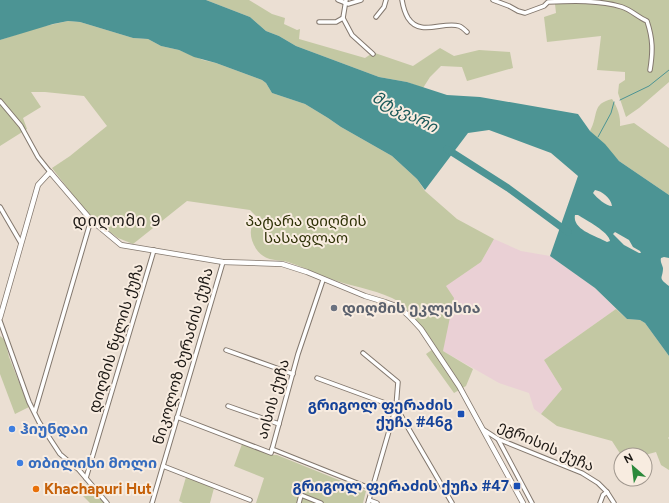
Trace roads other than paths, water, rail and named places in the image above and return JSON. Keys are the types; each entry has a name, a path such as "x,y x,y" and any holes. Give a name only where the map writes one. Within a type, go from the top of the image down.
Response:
{"street":[{"path":"338,0 346,1 348,4 361,0"},
{"path":"376,17 384,8 386,0"},
{"path":"402,0 408,18 415,25 425,28 447,25 460,26 467,32"},
{"path":"493,0 525,13 544,6 548,1 613,4 625,8 646,21 652,38 650,70"},
{"path":"509,6 510,0"},
{"path":"346,1 343,18 352,35 373,54"},
{"path":"319,22 336,22 343,18"},
{"path":"0,101 21,126 38,157 50,172 91,220 121,245 223,262 282,264 308,272 323,280 398,307 421,329 459,386 523,503"},
{"path":"0,318 38,185 50,172"},
{"path":"0,207 21,243"},
{"path":"34,412 91,220"},
{"name":"დიღმის წყლის ქუჩა","path":"86,478 154,250"},
{"name":"ნიკოლოზ ბურაძის ქუჩა","path":"152,503 223,262"},
{"name":"აისის ქუჩა","path":"177,417 271,453 307,327 323,280"},
{"path":"0,321 29,402 49,439 60,454 86,478 106,503"},
{"path":"226,350 293,374"},
{"path":"363,353 398,382 396,407 368,501 377,503"},
{"path":"317,378 396,407 452,503"},
{"path":"228,406 279,424"},
{"name":"ეგრისის ქუჩა","path":"483,430 498,439 582,473 598,483 607,492 614,503"},
{"path":"498,439 532,503"},
{"path":"272,449 372,489"},
{"path":"163,466 250,500"},
{"path":"600,503 603,495 607,492"},
{"path":"299,503 301,495 321,503"}],"water":[{"path":"0,0 206,0 250,17 266,31 279,36 296,46 379,77 407,82 447,95 480,97 578,114 590,131 605,144 619,161 669,195 669,258 661,258 661,261 663,268 662,279 669,286 669,356 645,323 640,320 627,319 595,288 550,256 578,176 551,153 489,130 468,133 425,190 417,179 392,156 341,127 305,104 272,93 266,83 262,80 216,63 194,57 179,50 161,46 148,39 133,38 80,22 68,21 0,40","holes":["595,190 606,195 612,206 604,203 597,197 593,193","575,215 578,215 602,230 610,241 607,242 586,232 577,225","615,232 629,240 633,247 641,253 624,245 613,234"]}],"waterway":[{"path":"620,100 649,86 669,70"},
{"path":"598,137 611,113 614,102"},
{"name":"მტკვარი","path":"447,149 508,188 568,232"}],"place":[{"name":"დიღმის ეკლესია","path":"334,308"},
{"name":"გრიგოლ ფერაძის ქუჩა #46გ","path":"461,414"},
{"name":"ჰიუნდაი","path":"12,429"},
{"name":"თბილისი მოლი","path":"20,463"},
{"name":"გრიგოლ ფერაძის ქუჩა #47","path":"517,486"},
{"name":"Khachapuri Hut","path":"36,489"}],"district":[{"name":"დიღომი 9","path":"117,220"}],"park label":[{"name":"პატარა დიღმის სასაფლაო","path":"306,230"}]}
